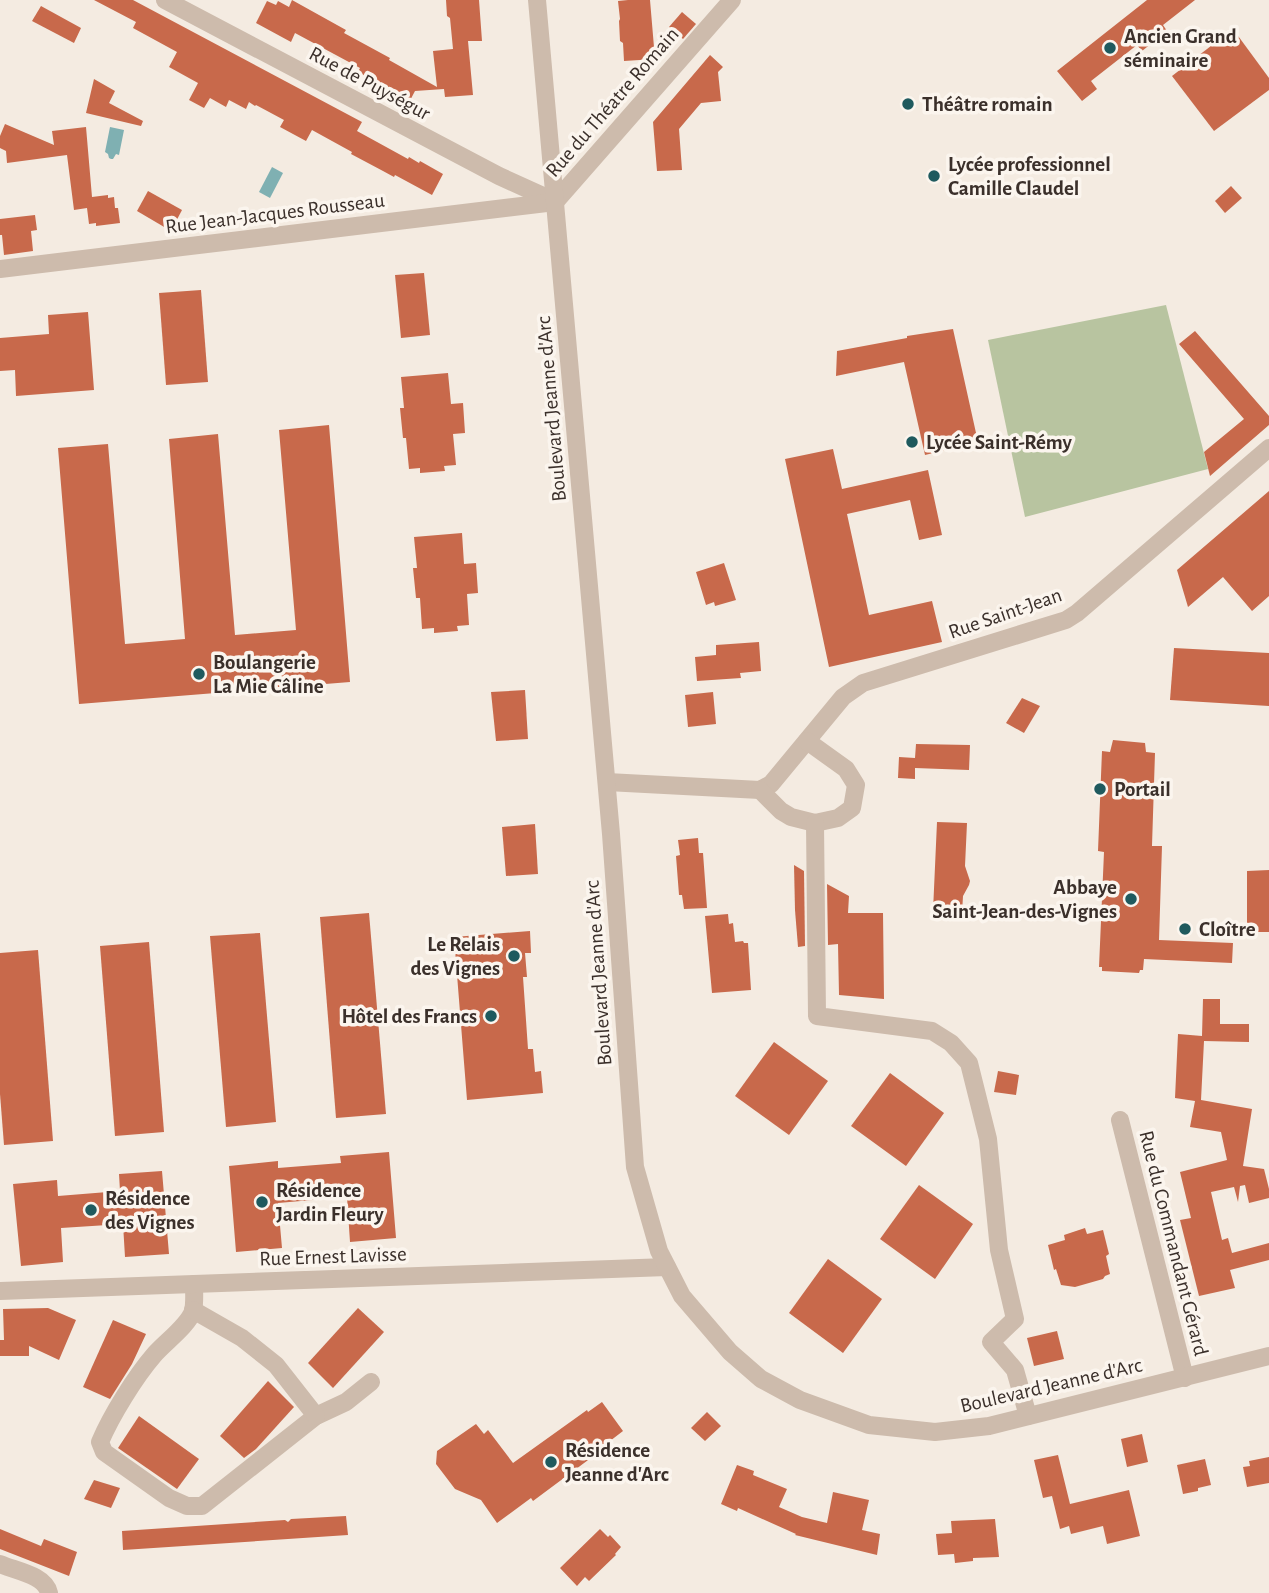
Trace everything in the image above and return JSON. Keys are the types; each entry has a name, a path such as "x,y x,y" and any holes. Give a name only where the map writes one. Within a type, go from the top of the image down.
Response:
{"street":[{"name":"Rue de Puységur","path":"165,0 499,176 555,202"},
{"name":"Boulevard Jeanne d'Arc","path":"537,0 607,782 635,1167 659,1251 682,1296 730,1352 761,1379 800,1400 869,1424 935,1432 989,1426 1269,1356"},
{"name":"Rue du Théatre Romain","path":"555,202 732,0"},
{"path":"495,210 501,191 499,176"},
{"name":"Rue Jean-Jacques Rousseau","path":"0,269 555,202"},
{"name":"Rue Saint-Jean","path":"760,790 771,784 843,697 863,683 1066,620 1269,448"},
{"path":"607,782 760,790 781,811 792,817 815,823 838,818 852,808 856,785 846,769 807,741"},
{"path":"815,823 817,1016 932,1031 951,1043 969,1063 988,1139 999,1250 1015,1319 990,1342 1015,1370 1028,1416"},
{"name":"Rue du Commandant Gérard","path":"1120,1120 1185,1378"},
{"name":"Rue Ernest Lavisse","path":"0,1291 667,1267"},
{"path":"194,1284 193,1310 189,1319 138,1375 100,1442 104,1452 169,1499 187,1506 202,1506 316,1416 346,1402 372,1382"},
{"path":"193,1310 242,1338 276,1365 316,1416"},
{"path":"0,1564 42,1581 49,1593"}],"green space":[{"path":"1166,305 1208,469 1025,517 988,340"}],"water":[{"path":"110,127 124,130 119,155 116,154 113,159 105,152"},
{"path":"272,167 283,173 270,198 259,192"}],"building":[{"path":"94,0 133,0 362,122 357,131 408,159 409,157 419,163 420,161 443,174 432,195 351,154 352,152 312,130 306,141 280,127 284,120 249,102 246,109 229,100 226,107 210,98 204,108 189,100 198,83 169,67 177,52 133,28 136,22"},
{"path":"292,0 437,87 433,51 453,49 446,0 479,0 482,41 468,41 473,95 445,97 444,89 415,91 405,110 385,100 390,90 358,72 360,68 295,33 291,42 256,23 267,1 276,5 278,1 289,7"},
{"path":"650,0 655,59 624,61 618,1"},
{"name":"Ancien Grand séminaire","path":"1147,0 1195,0 1163,25 1167,31 1142,51 1137,45 1091,81 1097,89 1082,101 1057,71"},
{"path":"41,6 81,28 74,43 32,21"},
{"path":"682,12 696,24 683,39 669,27"},
{"path":"1233,29 1269,78 1269,90 1214,131 1172,76"},
{"path":"710,55 723,67 718,72 721,101 701,103 679,129 682,170 657,171 653,122"},
{"path":"94,79 115,91 109,103 143,121 141,126 86,113"},
{"path":"5,124 54,145 52,131 86,127 92,197 114,197 120,223 96,226 96,223 89,224 87,208 74,210 67,155 7,163 6,151 0,148 0,136"},
{"path":"1231,186 1242,198 1225,213 1215,201"},
{"path":"148,191 182,210 171,231 137,211"},
{"path":"35,215 37,230 31,231 33,251 4,255 0,219"},
{"path":"424,273 430,335 401,338 395,275"},
{"path":"201,290 208,382 166,385 159,293"},
{"path":"88,312 94,390 16,396 15,370 0,371 0,338 49,334 48,315"},
{"path":"953,329 978,442 925,455 904,362 836,376 837,351"},
{"path":"1195,331 1269,416 1269,425 1210,476 1204,452 1244,419 1179,344"},
{"path":"448,373 451,404 463,403 465,433 453,434 456,465 444,466 445,471 420,473 420,468 409,469 400,408 404,408 401,377"},
{"path":"329,425 350,682 79,704 58,448 108,444 125,644 185,639 169,439 218,434 235,635 296,630 279,430"},
{"path":"833,449 842,489 928,470 942,535 919,540 910,500 847,514 869,615 932,601 942,642 829,667 785,459"},
{"path":"1269,491 1269,596 1252,611 1223,577 1188,607 1177,570"},
{"path":"462,533 464,564 476,563 478,593 467,594 469,625 457,626 458,631 434,633 434,628 422,629 420,598 416,598 413,568 417,568 414,537"},
{"path":"724,563 736,600 715,606 714,602 706,605 696,572"},
{"path":"759,642 761,671 740,673 741,678 697,681 695,657 716,655 716,645"},
{"path":"1174,648 1269,653 1269,706 1170,700"},
{"path":"525,690 528,739 496,741 491,692"},
{"path":"713,692 716,724 688,727 685,695"},
{"path":"1022,698 1040,706 1024,733 1006,723"},
{"name":"Abbaye Saint-Jean-des-Vignes","path":"1113,740 1145,743 1146,752 1155,753 1152,846 1162,846 1159,940 1233,943 1232,963 1144,959 1143,970 1139,973 1102,971 1102,967 1099,967 1104,852 1098,851 1102,751 1110,752"},
{"path":"916,744 970,745 969,770 915,768 915,779 898,778 899,757 915,758"},
{"path":"937,822 967,823 965,866 970,881 963,896 962,913 933,911"},
{"path":"535,824 538,874 506,876 502,827"},
{"path":"698,838 699,853 703,853 707,908 684,909 682,895 679,895 676,856 680,855 678,840"},
{"path":"794,865 804,871 805,946 798,947 795,910"},
{"path":"1269,870 1269,932 1247,932 1247,871"},
{"path":"827,884 849,896 848,913 883,913 884,999 839,995 838,944 828,945"},
{"path":"369,913 386,1114 336,1118 320,917"},
{"path":"728,914 729,924 733,923 735,942 748,943 751,990 712,993 705,916"},
{"name":"Hôtel des Francs","path":"530,931 531,953 525,953 527,977 523,977 528,1049 533,1049 535,1072 541,1071 543,1093 467,1100 454,937"},
{"path":"260,933 276,1122 226,1127 210,936"},
{"path":"149,942 164,1132 115,1136 100,946"},
{"path":"38,950 53,1141 4,1145 0,1094 0,953"},
{"path":"1203,999 1220,999 1220,1024 1249,1024 1249,1042 1204,1041 1201,1100 1252,1109 1243,1166 1264,1169 1269,1189 1269,1198 1249,1203 1245,1185 1240,1186 1238,1202 1234,1187 1211,1192 1222,1240 1228,1238 1232,1253 1269,1243 1269,1260 1230,1270 1235,1288 1199,1296 1180,1220 1191,1218 1180,1172 1227,1160 1221,1132 1190,1127 1195,1101 1175,1098 1178,1034 1202,1036"},
{"path":"774,1042 828,1081 789,1135 735,1096"},
{"path":"998,1071 1019,1075 1016,1095 994,1092"},
{"path":"890,1073 944,1113 906,1166 851,1126"},
{"name":"Résidence Jardin Fleury","path":"389,1152 396,1238 350,1242 347,1197 278,1203 282,1248 236,1252 229,1166 278,1161 278,1168 341,1163 340,1156"},
{"name":"Résidence des Vignes","path":"162,1171 169,1254 125,1257 123,1224 61,1228 63,1262 21,1266 13,1184 57,1180 58,1196 120,1191 119,1174"},
{"path":"919,1185 973,1224 935,1279 880,1239"},
{"path":"1085,1228 1087,1234 1103,1230 1109,1254 1106,1256 1110,1274 1103,1279 1075,1287 1061,1285 1048,1245 1065,1240 1064,1235"},
{"path":"828,1259 882,1299 843,1353 789,1313"},
{"path":"48,1308 76,1320 59,1360 29,1346 29,1356 0,1356 0,1340 4,1340 3,1309"},
{"path":"358,1308 384,1332 333,1388 308,1363"},
{"path":"113,1320 146,1334 132,1364 110,1399 83,1387"},
{"path":"1057,1331 1064,1359 1034,1366 1027,1338"},
{"path":"268,1381 294,1407 256,1449 244,1458 220,1436"},
{"name":"Résidence Jeanne d'Arc","path":"602,1402 623,1431 610,1441 611,1443 533,1501 531,1498 497,1523 481,1500 455,1489 436,1464 437,1451 476,1424 484,1434 488,1430 513,1463"},
{"path":"707,1412 721,1426 705,1441 691,1428"},
{"path":"139,1416 199,1459 177,1489 118,1448"},
{"path":"1142,1434 1148,1462 1127,1467 1121,1439"},
{"path":"1058,1455 1070,1504 1129,1490 1140,1536 1107,1544 1103,1526 1071,1534 1069,1526 1060,1529 1052,1496 1043,1498 1034,1460"},
{"path":"1269,1457 1269,1483 1247,1487 1243,1467 1250,1466 1249,1461"},
{"path":"1205,1459 1211,1485 1183,1494 1177,1465"},
{"path":"737,1465 787,1489 779,1507 802,1517 827,1523 833,1492 869,1500 862,1530 880,1534 877,1555 795,1535 738,1508 737,1511 721,1504"},
{"path":"94,1480 120,1488 111,1508 84,1499"},
{"path":"346,1516 348,1535 123,1550 122,1531 285,1520 288,1522 291,1519"},
{"path":"995,1519 999,1557 973,1558 973,1561 955,1563 954,1554 938,1555 936,1534 952,1533 951,1521"},
{"path":"0,1529 41,1546 44,1539 77,1552 69,1576 0,1549"},
{"path":"600,1529 621,1547 589,1581 585,1577 577,1586 560,1568"}],"place":[{"name":"Ancien Grand séminaire","path":"1110,48"},
{"name":"Théâtre romain","path":"908,104"},
{"name":"Lycée professionnel Camille Claudel","path":"934,176"},
{"name":"Lycée Saint-Rémy","path":"912,442"},
{"name":"Boulangerie La Mie Câline","path":"199,674"},
{"name":"Portail","path":"1100,789"},
{"name":"Abbaye Saint-Jean-des-Vignes","path":"1131,899"},
{"name":"Cloître","path":"1185,929"},
{"name":"Le Relais des Vignes","path":"514,956"},
{"name":"Hôtel des Francs","path":"491,1016"},
{"name":"Résidence Jardin Fleury","path":"262,1202"},
{"name":"Résidence des Vignes","path":"91,1210"},
{"name":"Résidence Jeanne d'Arc","path":"551,1462"}]}
